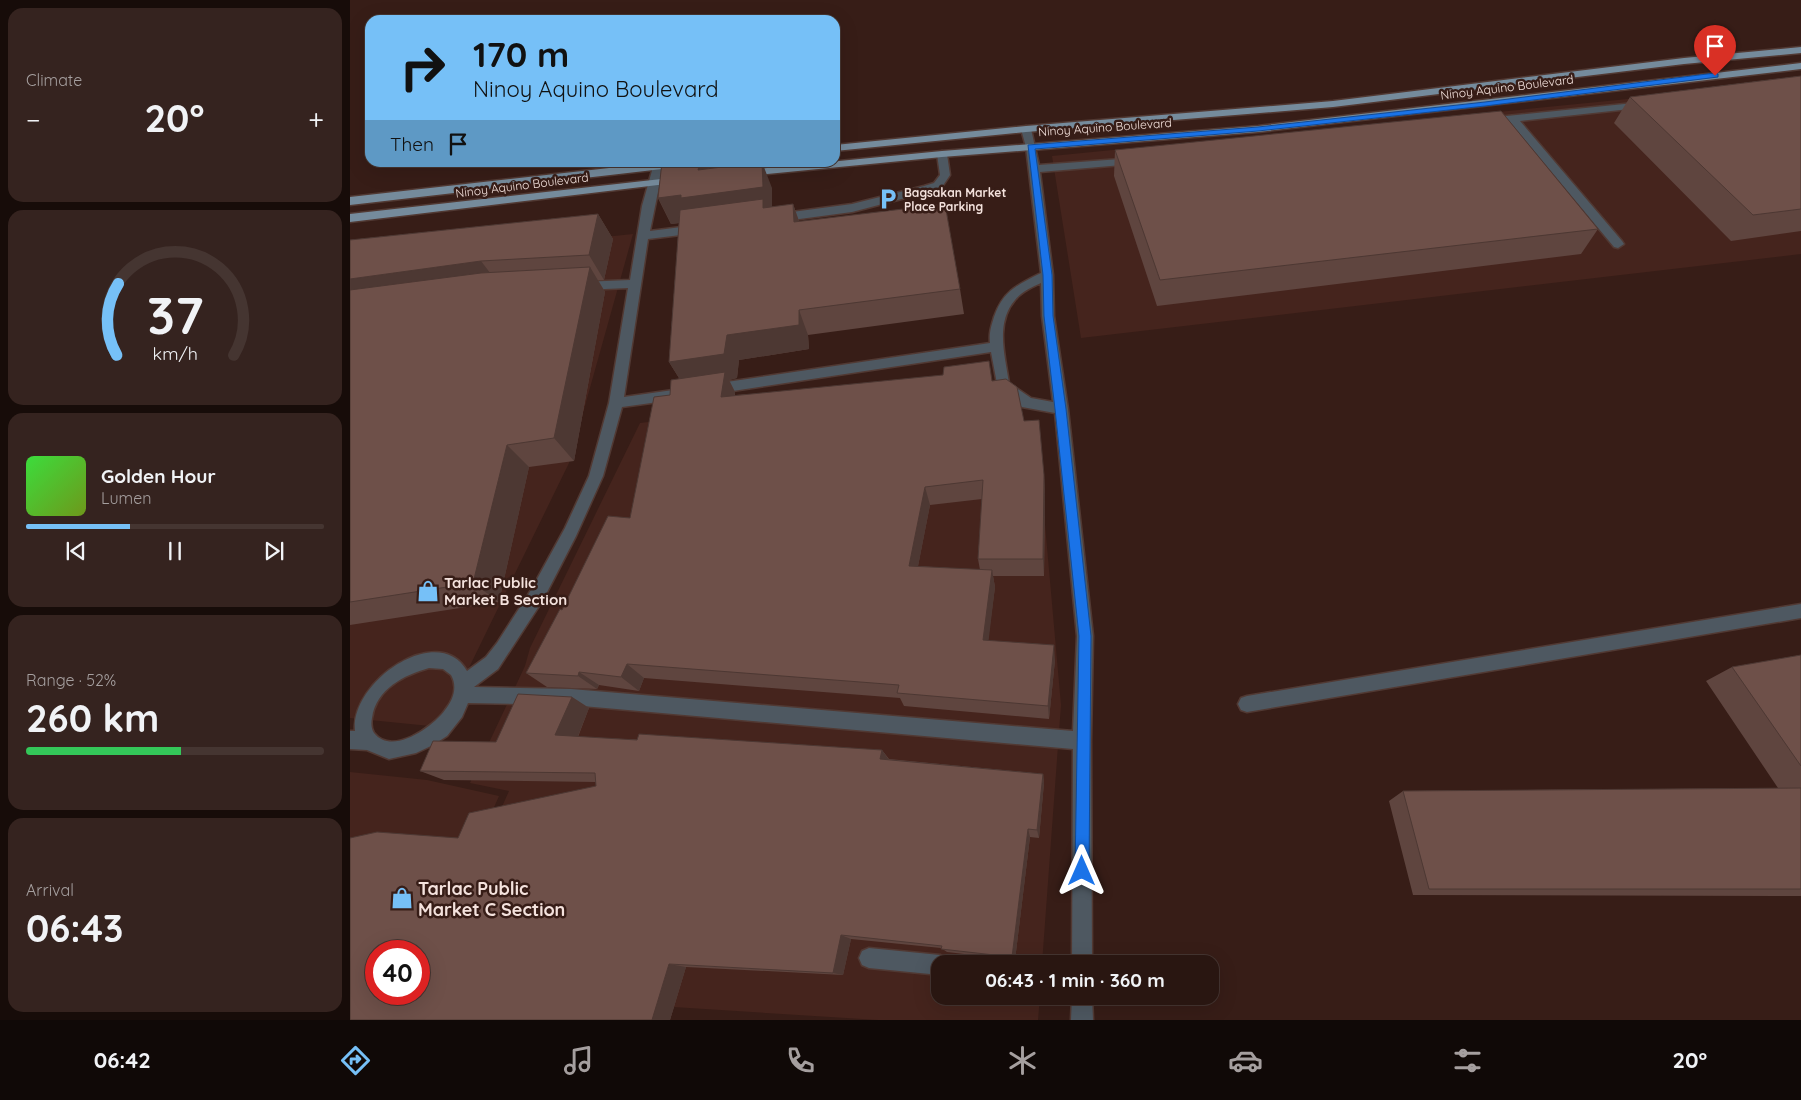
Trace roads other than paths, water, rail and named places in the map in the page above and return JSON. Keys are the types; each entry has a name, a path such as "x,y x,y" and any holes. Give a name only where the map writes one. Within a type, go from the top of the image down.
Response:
{"main road":[{"name":"Ninoy Aquino Boulevard","path":"840,148 1333,104 1684,61 1801,50"},
{"name":"Ninoy Aquino Boulevard","path":"840,164 942,154 1268,128 1801,66"},
{"name":"Ninoy Aquino Boulevard","path":"350,201 649,167"},
{"name":"Ninoy Aquino Boulevard","path":"734,175 813,167"},
{"name":"Ninoy Aquino Boulevard","path":"350,218 694,178"}],"street":[{"path":"1476,122 1513,120 1658,104"},
{"path":"1513,120 1618,244"},
{"path":"1026,130 1031,147 1047,275 1048,316 1085,636 1082,741 1082,955"},
{"path":"762,220 852,208 928,190 938,185 945,175 942,154"},
{"path":"1034,170 1142,160"},
{"path":"350,740 368,741 385,750 409,748 433,736 452,717 463,689 492,663 541,587 571,531 596,476 616,404 648,206 658,167"},
{"path":"643,236 712,227"},
{"path":"1047,275 1023,287 1010,297 995,333 996,347 1003,385 1026,403 1060,409"},
{"path":"569,287 635,284"},
{"path":"704,390 996,347"},
{"path":"616,404 684,393"},
{"path":"1247,704 1801,610"},
{"path":"368,741 362,727 364,710 374,692 391,676 409,665 429,660 446,662 458,670 463,689"},
{"path":"463,689 1082,741"},
{"path":"869,958 931,964"},
{"path":"1082,1005 1082,1020"}],"place":[{"name":"Bagsakan Market Place Parking","path":"888,199"},
{"name":"Tarlac Public Market B Section","path":"428,591"},
{"name":"Tarlac Public Market C Section","path":"402,898"}]}
